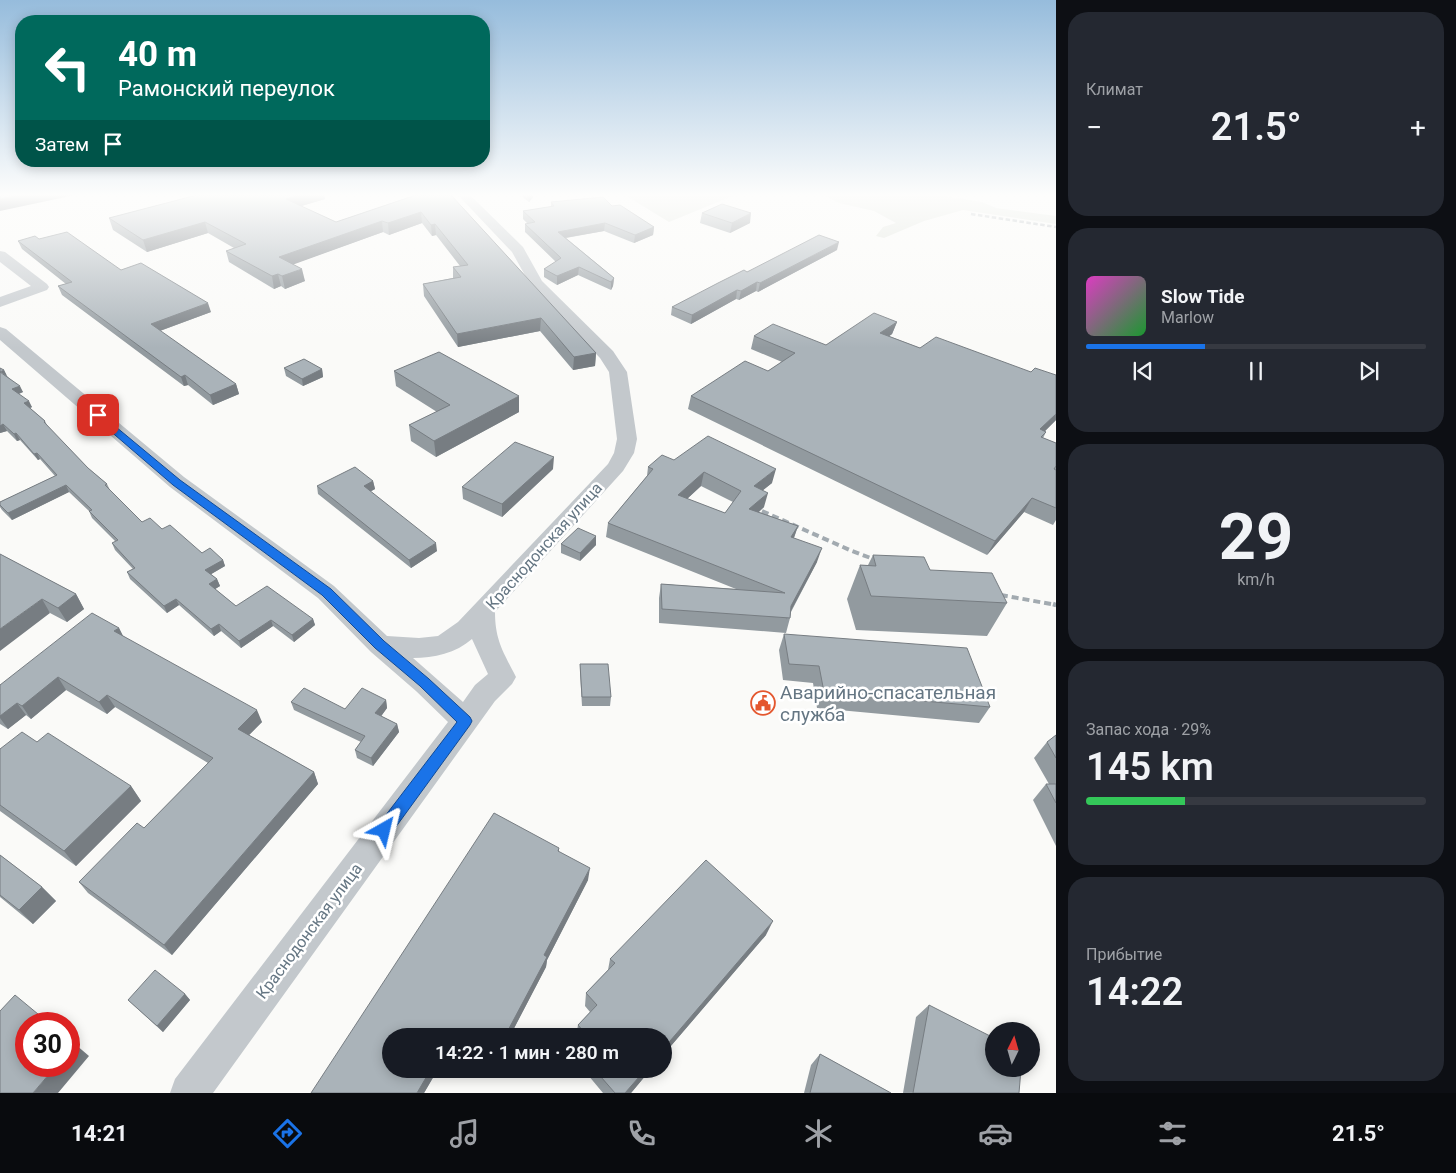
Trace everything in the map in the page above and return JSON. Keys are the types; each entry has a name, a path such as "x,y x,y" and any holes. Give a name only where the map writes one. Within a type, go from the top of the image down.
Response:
{"street":[{"name":"Краснодонская улица","path":"189,1093 485,693 502,677 487,649 482,632 483,610 616,467 624,454 627,440 618,372 607,355 536,283 514,246"},
{"path":"0,255 42,287 0,302"},
{"path":"0,332 177,482 326,592 380,645 425,682 465,721"},
{"path":"380,645 414,648 437,646 456,638 483,610"}],"building":[{"path":"25,246 87,246 121,270 141,263 208,303 151,324 236,384 210,395 185,375 181,377 58,286 72,282"},
{"path":"240,246 310,246 279,257 302,269 282,276 278,274 272,276 226,251"},
{"path":"453,246 498,246 596,353 574,357 541,318 457,334 423,284 461,277 453,267 468,265"},
{"path":"548,246 575,246 614,278 611,282 579,267 557,276 544,269 561,258"},
{"path":"798,246 831,246 760,283 757,282 741,291 737,290 692,315 672,307 744,270 747,272"},
{"path":"874,313 897,322 880,333 920,348 936,337 1031,372 1035,368 1056,375 1056,414 1040,429 1046,432 1041,437 1056,443 1056,466 1054,469 1056,470 1056,508 1032,498 995,541 691,396 745,361 768,371 795,353 754,336 773,324 826,345"},
{"path":"439,352 519,396 434,441 409,425 450,405 394,371"},
{"path":"304,359 322,369 302,379 284,368"},
{"path":"0,372 20,386 12,389 29,401 24,403 45,421 88,468 107,484 105,485 142,522 150,518 162,529 170,525 202,553 210,548 223,560 205,570 217,579 209,584 236,606 267,586 313,619 292,635 271,620 239,641 219,624 211,629 176,599 164,606 127,572 135,568 112,543 118,540 89,511 92,510 66,485 8,513 0,505 0,502 57,475 37,453 34,454 16,433 14,434 3,424 0,426"},
{"path":"708,436 776,469 754,486 768,493 749,509 798,526 791,537 822,548 791,606 790,618 662,609 661,584 785,593 608,523 653,469 648,467 662,455 674,460","holes":["704,472 741,491 725,513 678,495"]},
{"path":"515,442 554,457 502,504 462,487"},
{"path":"355,467 373,481 364,486 436,543 409,560 317,486"},
{"path":"578,528 596,536 580,553 561,544"},
{"path":"0,554 76,594 58,608 42,599 0,629"},
{"path":"873,555 924,557 930,570 992,573 1007,603 871,596 860,565 876,566"},
{"path":"92,613 119,628 114,631 257,710 238,729 314,772 164,945 79,882 137,823 144,828 213,758 107,695 99,702 58,677 22,706 17,703 0,716 0,685"},
{"path":"784,634 967,648 990,707 824,692 819,666 789,664"},
{"path":"580,664 608,664 611,697 582,697"},
{"path":"304,688 345,709 362,688 386,700 375,713 397,724 371,758 355,750 365,736 291,702"},
{"path":"22,732 37,742 48,733 131,786 64,851 0,805 0,749"},
{"path":"1056,735 1056,758 1047,742"},
{"path":"1046,784 1056,784 1056,803"},
{"path":"494,813 559,848 558,851 590,868 544,955 547,957 509,1028 382,1028 382,1078 426,1078 417,1093 311,1093"},
{"path":"0,855 42,887 19,910 0,895"},
{"path":"706,860 773,921 672,1039 672,1028 581,1028 578,1025 597,1005 586,993 615,963 610,959"},
{"path":"155,970 185,994 157,1026 128,1000"},
{"path":"15,995 36,1012 15,1012 15,1077 47,1077 33,1093 0,1093 0,1011"},
{"path":"929,1005 985,1033 985,1078 1020,1078 1019,1093 913,1093"},
{"path":"820,1054 891,1093 810,1093"},
{"path":"602,1078 638,1078 625,1093 615,1093"}],"railway":[{"path":"762,511 852,551 884,563"},
{"path":"990,593 1056,605 1053,604"}],"place":[{"name":"Аварийно-спасательная служба","path":"763,703"}],"route":[{"path":"98,415 177,482 326,592 380,645 425,682 465,721 384,830"}]}
